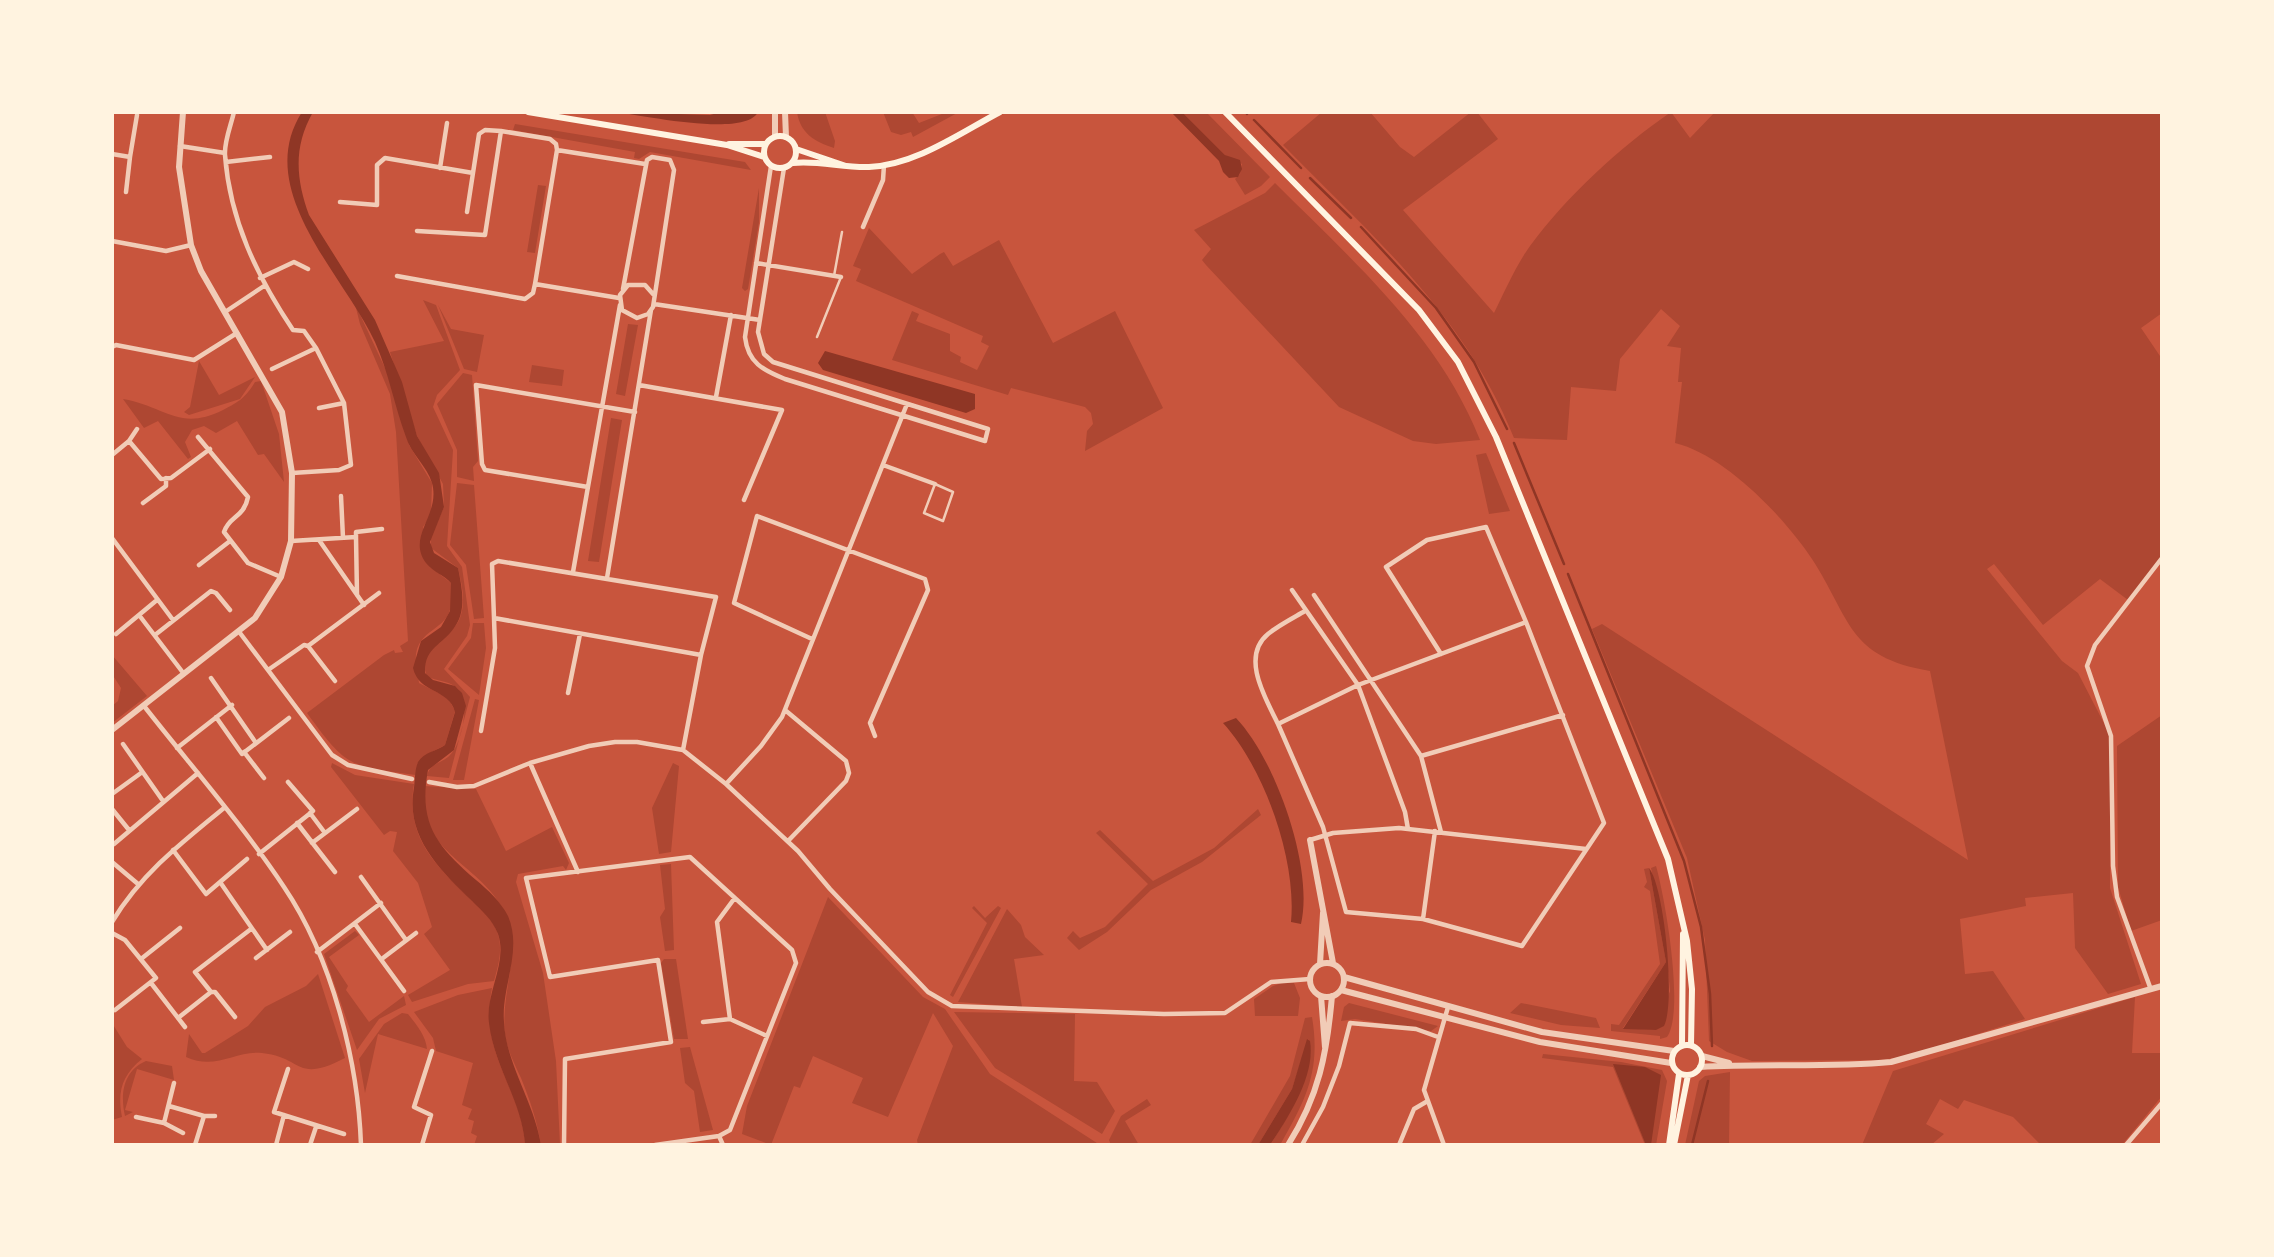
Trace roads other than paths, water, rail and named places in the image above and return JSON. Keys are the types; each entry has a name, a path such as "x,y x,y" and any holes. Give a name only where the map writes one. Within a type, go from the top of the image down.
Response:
{"main road":[{"path":"528,112 727,145 764,157 771,166 784,168 793,163 884,165 917,155 1000,112"},
{"path":"1225,112 1419,310 1458,362 1496,436 1668,859 1684,925 1692,989 1691,1045"},
{"path":"764,157 766,144 775,136 786,137 796,149 848,166"},
{"path":"727,145 766,144"},
{"path":"793,163 796,149"},
{"path":"1682,1045 1684,925"},
{"path":"1672,1145 1679,1074 1671,1063 1674,1051 1682,1045 1691,1045 1702,1056 1700,1067 1688,1075 1679,1074"},
{"path":"1672,1145 1688,1075"}],"street":[{"path":"112,730 240,633 255,618 281,578 291,541 292,474 282,412 201,271 191,244 182,198 180,145 183,112"},
{"path":"234,112 225,153 236,221 264,286 293,330 308,334 344,403 351,465 339,470 292,474"},
{"path":"775,112 775,136"},
{"path":"785,112 786,137"},
{"path":"126,191 138,115"},
{"path":"440,168 447,123"},
{"path":"397,276 525,299 533,293 556,144 550,139 500,131 485,130 479,134 467,212"},
{"path":"417,231 485,235 500,131"},
{"path":"180,145 225,153"},
{"path":"557,150 645,164"},
{"path":"112,154 130,157"},
{"path":"226,162 270,157"},
{"path":"573,572 645,164 652,157 670,160 674,170 607,578"},
{"path":"340,202 377,205 377,165 385,158 473,173"},
{"path":"863,227 883,180 884,165"},
{"path":"771,166 748,318 747,348 757,366 985,441 988,429 774,362 764,354 758,341 760,320 784,168"},
{"path":"112,241 166,251 191,244"},
{"path":"260,278 294,262 308,269"},
{"path":"756,263 841,277"},
{"path":"623,289 639,283 653,293"},
{"path":"535,284 620,301"},
{"path":"225,312 264,286"},
{"path":"620,301 626,314 637,318 653,307 760,320"},
{"path":"716,397 731,315"},
{"path":"112,347 117,345 194,360 237,333"},
{"path":"272,369 316,348"},
{"path":"588,487 485,470 476,385 635,412"},
{"path":"639,385 782,410 744,500"},
{"path":"319,408 344,403"},
{"path":"726,784 761,746 785,710 906,404"},
{"path":"112,454 129,441 137,429"},
{"path":"198,438 210,449 248,498 246,510 225,527 224,533 248,562 281,578"},
{"path":"129,441 161,479 210,449"},
{"path":"883,465 934,484"},
{"path":"143,503 166,486 166,478"},
{"path":"341,496 343,538"},
{"path":"812,639 734,603 757,516 925,579 928,590 870,723 875,736"},
{"path":"1306,611 1267,634 1255,654 1258,680 1326,835 1346,912 1423,919 1522,946 1604,823 1486,527 1427,540 1386,567 1441,654"},
{"path":"357,595 356,531 382,529"},
{"path":"291,541 356,537"},
{"path":"112,538 173,620"},
{"path":"319,540 364,606"},
{"path":"199,565 230,541"},
{"path":"2150,987 2117,897 2113,866 2111,736 2087,666 2095,645 2162,558"},
{"path":"481,731 495,648 492,564 498,561 716,597 701,655 683,750"},
{"path":"1292,590 1358,685 1405,812 1408,829"},
{"path":"155,635 211,591 216,593 230,610"},
{"path":"268,670 304,645 308,646 379,593"},
{"path":"1314,595 1421,756 1438,831 1423,919"},
{"path":"116,634 157,600"},
{"path":"139,615 184,675"},
{"path":"494,618 701,655"},
{"path":"1278,724 1358,685 1526,622"},
{"path":"240,633 332,755 348,765 412,779"},
{"path":"568,693 580,634"},
{"path":"308,646 335,681"},
{"path":"211,678 256,743"},
{"path":"177,748 232,705"},
{"path":"144,706 285,889 317,952 353,1060 361,1145"},
{"path":"785,710 846,761 849,772 846,780 788,841"},
{"path":"1421,756 1563,715"},
{"path":"216,718 242,754 244,752 264,778"},
{"path":"244,752 289,718"},
{"path":"429,782 457,787 474,786 530,764 589,746 615,742 638,742 683,750 726,784 788,841 928,992 952,1006 1125,1013 1225,1013 1271,982 1310,979"},
{"path":"123,744 163,801"},
{"path":"530,764 578,872"},
{"path":"112,794 141,773"},
{"path":"114,844 198,774"},
{"path":"259,854 313,811 288,782"},
{"path":"112,808 129,830"},
{"path":"112,922 138,884 173,850 224,808"},
{"path":"312,842 357,809"},
{"path":"310,813 325,833"},
{"path":"297,823 335,872"},
{"path":"1586,849 1408,829 1326,835 1310,840 1332,963 1344,977 1448,1007 1562,1035 1674,1051"},
{"path":"173,850 206,894 247,859"},
{"path":"564,1145 565,1059 671,1042 658,960 550,977 526,878 690,857 796,955 796,963 730,1130 719,1136 657,1145"},
{"path":"112,862 138,884"},
{"path":"361,877 406,940"},
{"path":"220,882 267,950"},
{"path":"730,1019 717,922 734,899"},
{"path":"317,952 381,904"},
{"path":"1320,964 1324,911"},
{"path":"355,924 383,958 404,991"},
{"path":"141,959 180,928"},
{"path":"235,1017 195,972 251,929"},
{"path":"256,958 290,932"},
{"path":"112,933 125,940 156,978 115,1010"},
{"path":"383,958 416,933"},
{"path":"1332,963 1320,964 1314,968 1310,979 1312,989 1321,996 1332,996 1341,990 1344,977"},
{"path":"151,983 185,1027"},
{"path":"1700,1067 1731,1064 1860,1065 1891,1062 2150,987 2162,986"},
{"path":"1341,990 1540,1042 1671,1063"},
{"path":"178,1017 211,992"},
{"path":"1321,996 1326,1053"},
{"path":"1288,1145 1311,1102 1326,1053 1332,996"},
{"path":"1444,1145 1426,1102 1424,1083 1448,1007"},
{"path":"703,1022 730,1019 767,1036"},
{"path":"1302,1145 1335,1076 1350,1023 1416,1029 1438,1037"},
{"path":"422,1145 430,1115 414,1107 432,1052"},
{"path":"1702,1056 1731,1064"},
{"path":"288,1069 274,1112 344,1135"},
{"path":"164,1123 174,1083"},
{"path":"1399,1145 1414,1109 1426,1102"},
{"path":"2126,1145 2162,1103"},
{"path":"169,1106 204,1116 215,1116"},
{"path":"276,1145 284,1115"},
{"path":"195,1145 204,1116"},
{"path":"136,1117 164,1123 183,1133"},
{"path":"310,1145 316,1127"},
{"path":"719,1136 723,1145"}],"lane":[{"path":"834,276 842,232"},
{"path":"817,337 841,277"},
{"path":"934,484 953,492 943,521 923,513 934,484"}],"waterway":[{"path":"1254,120 1301,168"},
{"path":"1310,178 1351,218"},
{"path":"1361,227 1436,308 1474,362 1507,429"},
{"path":"1514,443 1564,564"},
{"path":"1568,574 1684,861 1701,927 1710,994 1712,1046"},
{"path":"1692,1145 1708,1081"}]}
